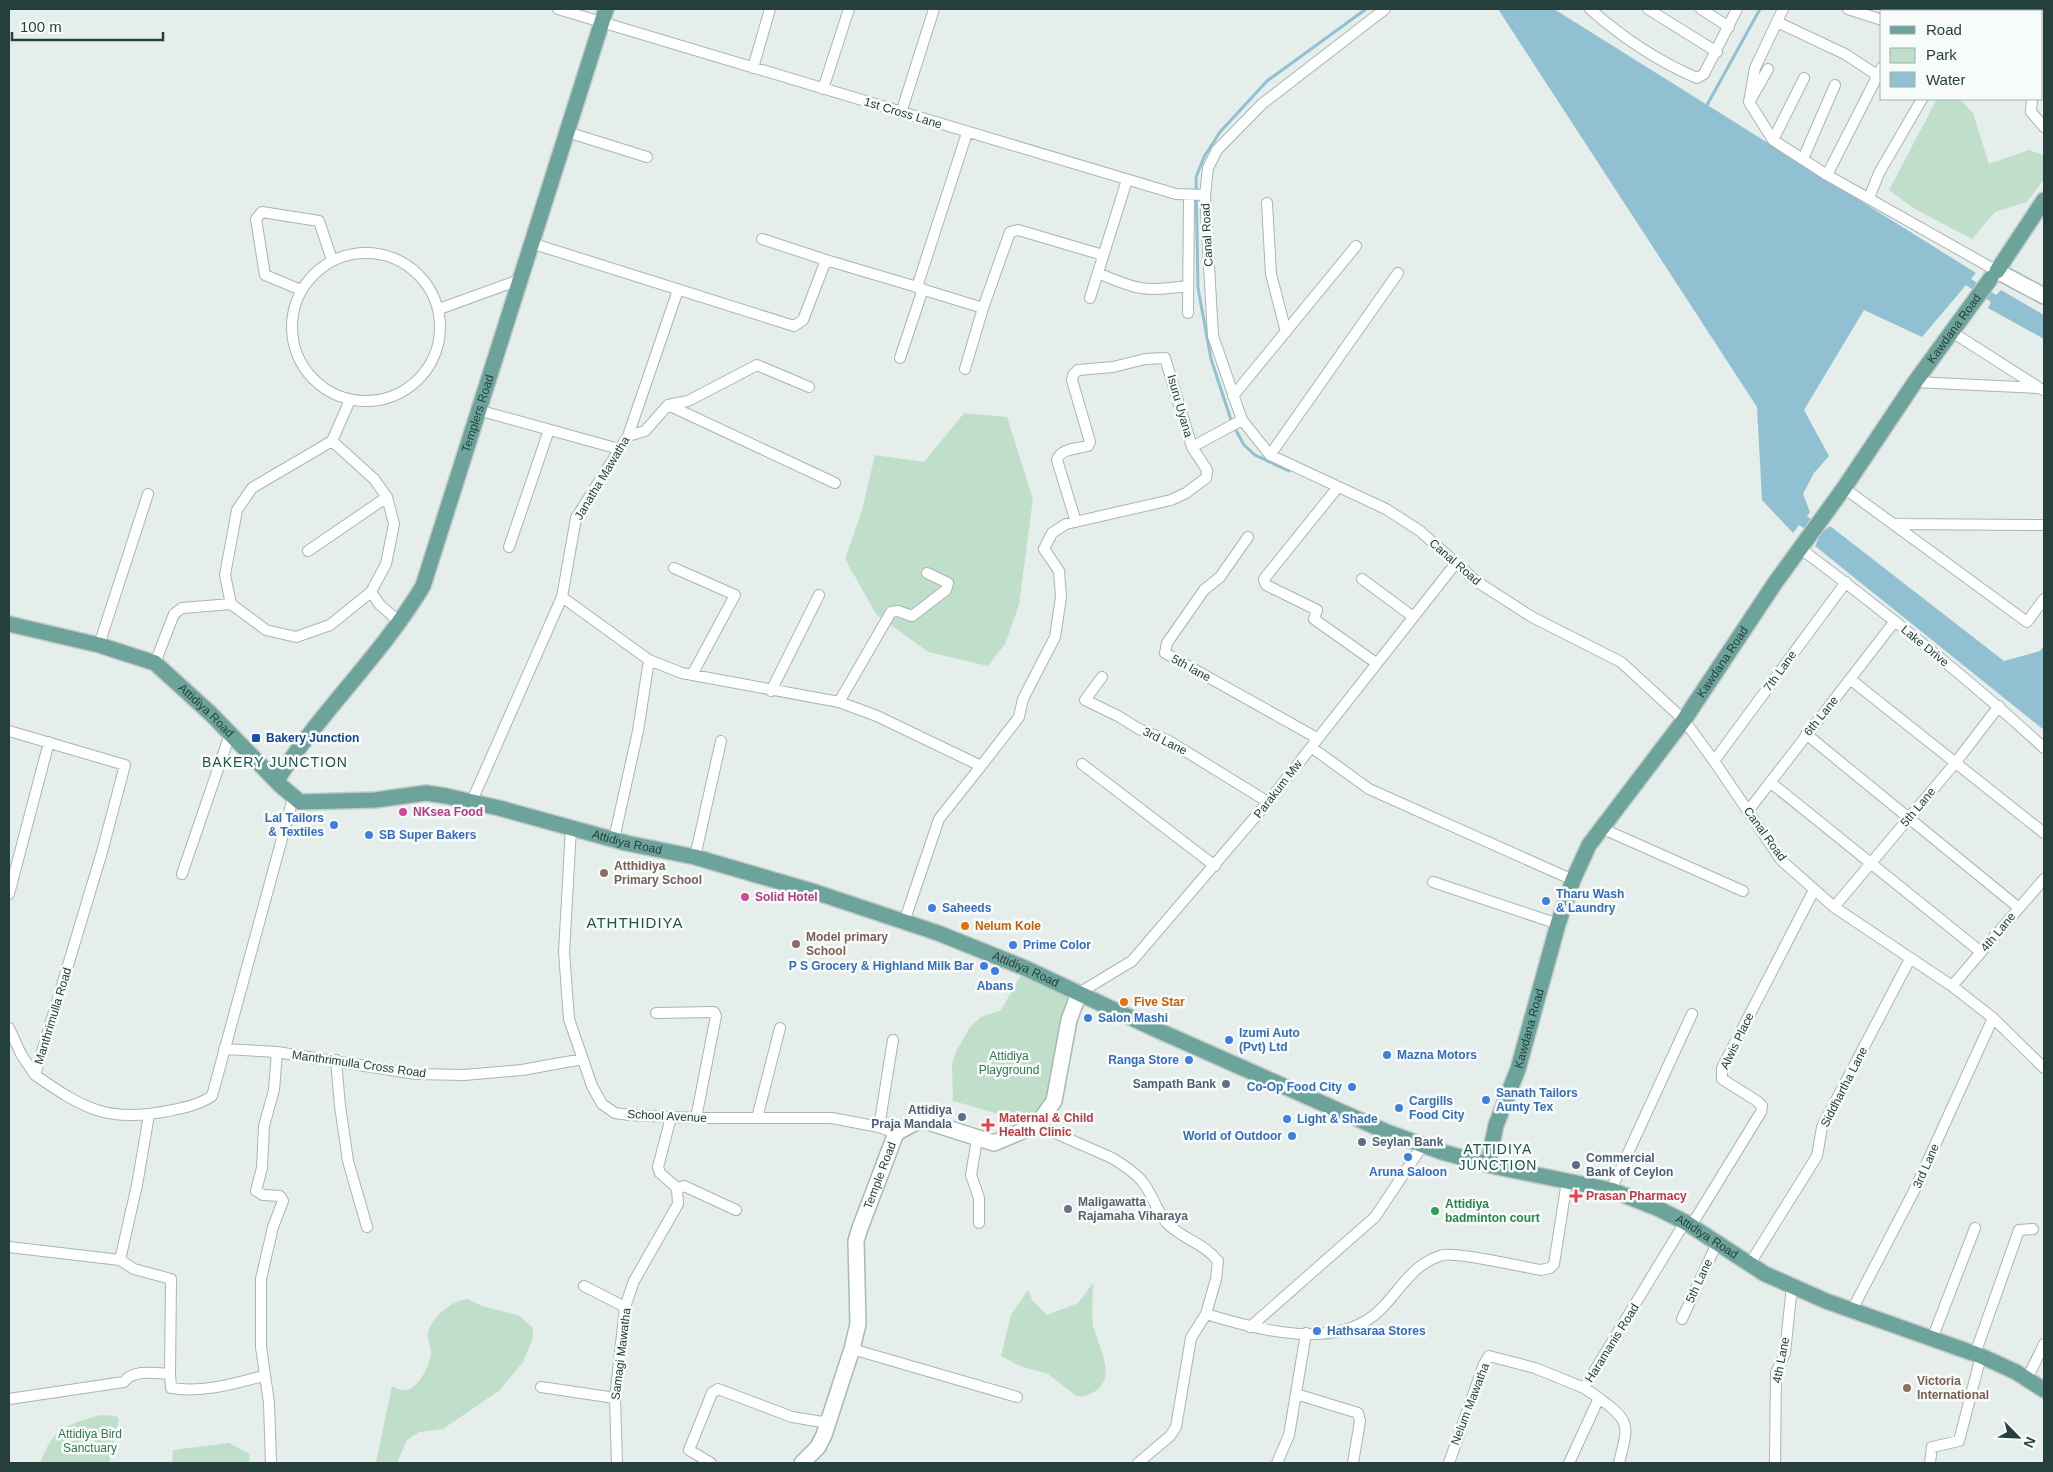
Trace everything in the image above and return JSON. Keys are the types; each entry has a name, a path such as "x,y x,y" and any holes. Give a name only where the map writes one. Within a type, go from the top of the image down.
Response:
{"main road":[{"name":"Templers Road","path":"277,780 294,754 401,623 423,586 604,15"},
{"name":"Kawdana Road","path":"1488,1164 1496,1125 1518,1069 1558,924 1573,880 1589,845 1684,720 1775,583 1844,488 1915,382 1994,274 2044,200"},
{"name":"Attidiya Road","path":"9,624 99,645 155,663 300,802 375,800 426,793 499,808 614,839 695,857 815,892 904,922 973,946 1342,1113 1423,1146 1488,1164 1611,1190 1657,1208 1688,1224 1749,1265 1792,1286 1852,1310 1978,1355 2027,1379 2044,1390"}],"street":[{"name":"1st Cross Lane","path":"558,9 604,15 753,68 1127,180 1197,196"},
{"path":"753,68 770,9"},
{"path":"823,89 849,9"},
{"path":"901,113 934,9"},
{"name":"Canal Road","path":"1385,9 1262,104 1218,150 1208,168 1197,196 1213,336 1232,396 1237,423 1270,454 1386,510 1420,531 1476,581 1532,617 1621,662 1684,720 1781,860 1834,907 1952,986 1993,1018 2044,1068"},
{"path":"1590,9 1619,35 1671,67 1697,78 1704,74 1717,52 1737,9"},
{"path":"1648,9 1717,52"},
{"path":"1701,9 1729,27"},
{"path":"1783,9 1755,68 1749,102 1773,140 1827,175 1869,198 1994,274 2044,296"},
{"path":"1848,9 1880,19"},
{"path":"1777,22 1879,71 1827,175"},
{"path":"1749,102 1768,69"},
{"path":"1773,140 1804,78"},
{"path":"1803,159 1835,85"},
{"path":"1869,198 1879,173 1921,100"},
{"path":"2032,100 2031,112 2044,127"},
{"path":"567,132 647,157"},
{"path":"900,358 967,133"},
{"path":"1090,298 1127,180"},
{"path":"1188,313 1187,286 1197,196"},
{"path":"1267,203 1271,274 1286,332"},
{"path":"301,290 265,275 256,218 258,214 262,212 319,221 332,260"},
{"path":"965,369 983,308 1010,232 1018,230 1103,255"},
{"path":"762,239 983,308"},
{"path":"531,243 794,326 803,320 826,260"},
{"path":"1232,396 1356,246"},
{"path":"370,252 388,255 406,263 421,275 432,291 439,308 441,330 436,351 426,371 412,386 372,402 350,400 331,393 315,382 303,366 295,348 291,328 294,309 301,290 320,268 332,260 350,254 370,252"},
{"path":"1098,273 1132,288 1154,290 1187,286"},
{"path":"1270,454 1398,273"},
{"path":"439,308 519,280"},
{"name":"Janatha Mawatha","path":"471,803 562,597 576,518 628,436 678,290"},
{"path":"1952,332 2042,389"},
{"name":"Isuru Uyana","path":"1165,358 1192,447 1207,470 1206,478 1186,493 1171,500 1076,522 1058,460 1059,455 1065,451 1088,446 1090,442 1072,380 1073,375 1078,370 1113,366 1145,359 1165,358"},
{"path":"628,436 645,431 668,406 688,400 757,365 809,387"},
{"path":"1915,382 2042,389"},
{"path":"231,604 225,575 237,510 252,488 332,441 350,400"},
{"path":"668,406 834,482"},
{"path":"478,410 619,449"},
{"path":"1192,447 1237,423"},
{"path":"509,547 549,430"},
{"path":"155,663 174,614 182,608 231,604 266,630 296,637 330,625 371,592 386,564 394,524 386,497 374,479 332,441"},
{"path":"1338,487 1264,579 1266,585 1316,610 1314,620 1376,663"},
{"path":"1844,488 2027,622 2044,599"},
{"path":"99,645 148,494"},
{"path":"308,552 386,497"},
{"path":"904,922 939,819 1019,717 1023,699 1055,637 1061,597 1059,571 1044,549 1052,533 1066,524 1076,522"},
{"path":"1895,524 2044,525"},
{"name":"5th lane","path":"1248,537 1220,577 1204,590 1167,643 1165,653 1314,743"},
{"name":"Lake Drive","path":"1805,543 1846,582 1999,706 2044,748"},
{"name":"Parakum Mw","path":"1079,993 1132,961 1268,802 1412,616 1456,563"},
{"path":"674,568 735,595 692,675"},
{"path":"839,702 891,612 898,611 912,616 946,590 948,583 927,573"},
{"path":"1362,579 1412,616"},
{"name":"7th Lane","path":"1714,761 1846,582"},
{"path":"371,592 380,605 401,623"},
{"path":"771,691 819,595"},
{"path":"562,597 649,660 692,675 839,702 877,716 981,766"},
{"name":"6th Lane","path":"1748,811 1895,621"},
{"path":"614,839 638,731 649,660"},
{"name":"3rd Lane","path":"1102,677 1085,700 1155,737 1169,741 1268,802"},
{"path":"1850,679 2044,833"},
{"name":"5th Lane","path":"1834,907 1956,762 1999,706"},
{"name":"Manthrimulla Road","path":"9,731 125,765 102,852 35,1075 58,1092 103,1113 119,1117 149,1115 194,1105 212,1096 294,798"},
{"path":"182,874 230,734"},
{"path":"1806,734 2019,908"},
{"path":"695,857 721,741"},
{"path":"9,894 49,742"},
{"path":"1314,743 1369,788 1573,880"},
{"path":"1082,764 1215,866"},
{"path":"1770,782 1981,952"},
{"name":"School Avenue","path":"571,828 564,952 569,1019 592,1086 602,1104 615,1113 670,1117 832,1118 879,1127 896,1133"},
{"path":"1602,828 1743,891"},
{"name":"4th Lane","path":"1952,986 2044,879"},
{"path":"1433,882 1558,924"},
{"name":"Alwis Place","path":"1688,1224 1761,1112 1762,1106 1757,1101 1722,1079 1722,1068 1814,890"},
{"name":"Siddhartha Lane","path":"1749,1265 1817,1156 1822,1127 1910,959"},
{"path":"1079,993 1069,1020 1054,1102 1037,1125 1112,1158 1123,1165 1143,1182 1164,1220 1176,1231 1208,1250 1218,1261 1216,1279 1206,1314 1191,1338 1176,1427 1170,1436 1138,1463"},
{"path":"656,1013 714,1012 716,1016 696,1118"},
{"path":"1611,1190 1692,1014"},
{"name":"3rd Lane","path":"1852,1310 1914,1192 1993,1018"},
{"path":"9,1028 21,1054 35,1075"},
{"path":"757,1118 780,1028"},
{"path":"879,1127 893,1040"},
{"name":"Manthrimulla Cross Road","path":"224,1049 276,1052 416,1074 464,1075 522,1070 583,1059"},
{"path":"271,1463 269,1404 263,1376 261,1347 261,1279 273,1227 283,1201 280,1196 263,1195 256,1191 262,1168 264,1126 274,1090 276,1052"},
{"path":"336,1060 348,1161 367,1227"},
{"path":"120,1260 137,1185 149,1115"},
{"path":"670,1117 658,1167 660,1173 677,1188 684,1186 736,1210"},
{"name":"Temple Road","path":"802,1463 818,1447 829,1423 852,1348 858,1311 856,1241 896,1133 916,1122 925,1121 994,1143 1037,1125"},
{"path":"977,1139 971,1175 979,1198 979,1223"},
{"path":"1250,1327 1375,1217 1423,1146"},
{"path":"1206,1314 1275,1333 1306,1333 1352,1328 1380,1310 1416,1268 1445,1255 1541,1270 1550,1268 1555,1256 1567,1181"},
{"name":"Samagi Mawatha","path":"617,1463 615,1398 625,1307 634,1281 678,1204 677,1188"},
{"name":"Haramanis Road","path":"1569,1463 1598,1398 1584,1388 1688,1224"},
{"path":"1932,1339 1976,1228"},
{"path":"1930,1463 1932,1447 1959,1442 1978,1355 2019,1230 2033,1230"},
{"name":"5th Lane","path":"1682,1319 1717,1243"},
{"path":"9,1248 120,1260 134,1269 171,1279 171,1388 193,1390 217,1388 263,1376"},
{"path":"584,1286 625,1307"},
{"name":"4th Lane","path":"1775,1463 1776,1373 1785,1353 1792,1286"},
{"path":"1276,1463 1289,1435 1306,1333"},
{"path":"2027,1379 2044,1344"},
{"path":"852,1348 1018,1398"},
{"name":"Nelum Mawatha","path":"1449,1463 1484,1364 1489,1356 1535,1368 1584,1388"},
{"path":"9,1399 124,1382 130,1376 140,1374 170,1374"},
{"path":"541,1387 615,1398"},
{"path":"711,1463 689,1450 712,1393 718,1389 792,1417 829,1423"},
{"path":"1296,1394 1358,1413 1360,1422 1353,1463"},
{"path":"1598,1398 1619,1413 1627,1431 1619,1463"}],"green space":[{"path":"1936,100 1961,100 1973,113 1989,164 2029,150 2044,155 2044,179 2027,202 1995,212 1972,239 1915,209 1889,190"},
{"path":"964,413 1007,417 1033,499 1019,605 1005,644 988,666 928,652 876,614 845,559 862,510 875,455 924,462"},
{"name":"Attidiya Playground","path":"1025,968 1079,993 1062,1062 1037,1125 953,1101 952,1064 956,1052 970,1027 981,1017 1001,1010"},
{"path":"1093,1283 1093,1325 1103,1354 1106,1372 1101,1386 1094,1392 1079,1397 1076,1396 1048,1374 1020,1366 1001,1356 1011,1315 1028,1290 1033,1301 1047,1315 1078,1303"},
{"path":"468,1299 482,1306 520,1316 533,1328 532,1341 523,1362 500,1390 443,1429 419,1432 407,1440 397,1463 376,1463 392,1386 407,1390 420,1380 427,1369 430,1357 428,1335 432,1323 450,1305"},
{"name":"Attidiya Bird Sanctuary","path":"100,1415 116,1416 119,1419 109,1463 40,1463 50,1443 62,1430 78,1422"},
{"path":"229,1443 250,1454 249,1463 172,1463 173,1450"}],"water":[{"path":"1498,9 1554,9 1976,273 1971,279 1996,295 2001,290 2044,315 2044,339 1988,308 1991,302 1966,285 1922,337 1864,310 1804,410 1829,456 1814,473 1803,494 1810,512 1807,516 1825,530 1830,526 2004,661 2040,651 2044,645 2044,730 1815,546 1819,538 1799,525 1793,533 1762,500 1757,407"}],"waterway":[{"path":"1289,471 1255,455 1244,445 1232,423 1211,359 1198,288 1196,177 1204,157 1220,132 1267,81 1366,9"},
{"path":"1707,105 1760,9"}],"place":[{"name":"Bakery Junction","path":"256,738"},
{"name":"NKsea Food","path":"403,812"},
{"name":"Lal Tailors & Textiles","path":"334,825"},
{"name":"SB Super Bakers","path":"369,835"},
{"name":"Atthidiya Primary School","path":"604,873"},
{"name":"Solid Hotel","path":"745,897"},
{"name":"Tharu Wash & Laundry","path":"1546,901"},
{"name":"Saheeds","path":"932,908"},
{"name":"Nelum Kole","path":"965,926"},
{"name":"Model primary School","path":"796,944"},
{"name":"Prime Color","path":"1013,945"},
{"name":"P S Grocery & Highland Milk Bar","path":"984,966"},
{"name":"Abans","path":"995,971"},
{"name":"Five Star","path":"1124,1002"},
{"name":"Salon Mashi","path":"1088,1018"},
{"name":"Izumi Auto (Pvt) Ltd","path":"1229,1040"},
{"name":"Mazna Motors","path":"1387,1055"},
{"name":"Ranga Store","path":"1189,1060"},
{"name":"Sampath Bank","path":"1226,1084"},
{"name":"Co-Op Food City","path":"1352,1087"},
{"name":"Sanath Tailors Aunty Tex","path":"1486,1100"},
{"name":"Cargills Food City","path":"1399,1108"},
{"name":"Attidiya Praja Mandala","path":"962,1117"},
{"name":"Light & Shade","path":"1287,1119"},
{"name":"Maternal & Child Health Clinic","path":"988,1125"},
{"name":"World of Outdoor","path":"1292,1136"},
{"name":"Seylan Bank","path":"1362,1142"},
{"name":"Aruna Saloon","path":"1408,1157"},
{"name":"Commercial Bank of Ceylon","path":"1576,1165"},
{"name":"Prasan Pharmacy","path":"1576,1196"},
{"name":"Maligawatta Rajamaha Viharaya","path":"1068,1209"},
{"name":"Attidiya badminton court","path":"1435,1211"},
{"name":"Hathsaraa Stores","path":"1317,1331"},
{"name":"Victoria International","path":"1907,1388"}],"district":[{"name":"BAKERY JUNCTION","path":"275,762"},
{"name":"ATHTHIDIYA","path":"635,923"},
{"name":"ATTIDIYA JUNCTION","path":"1498,1158"}]}
